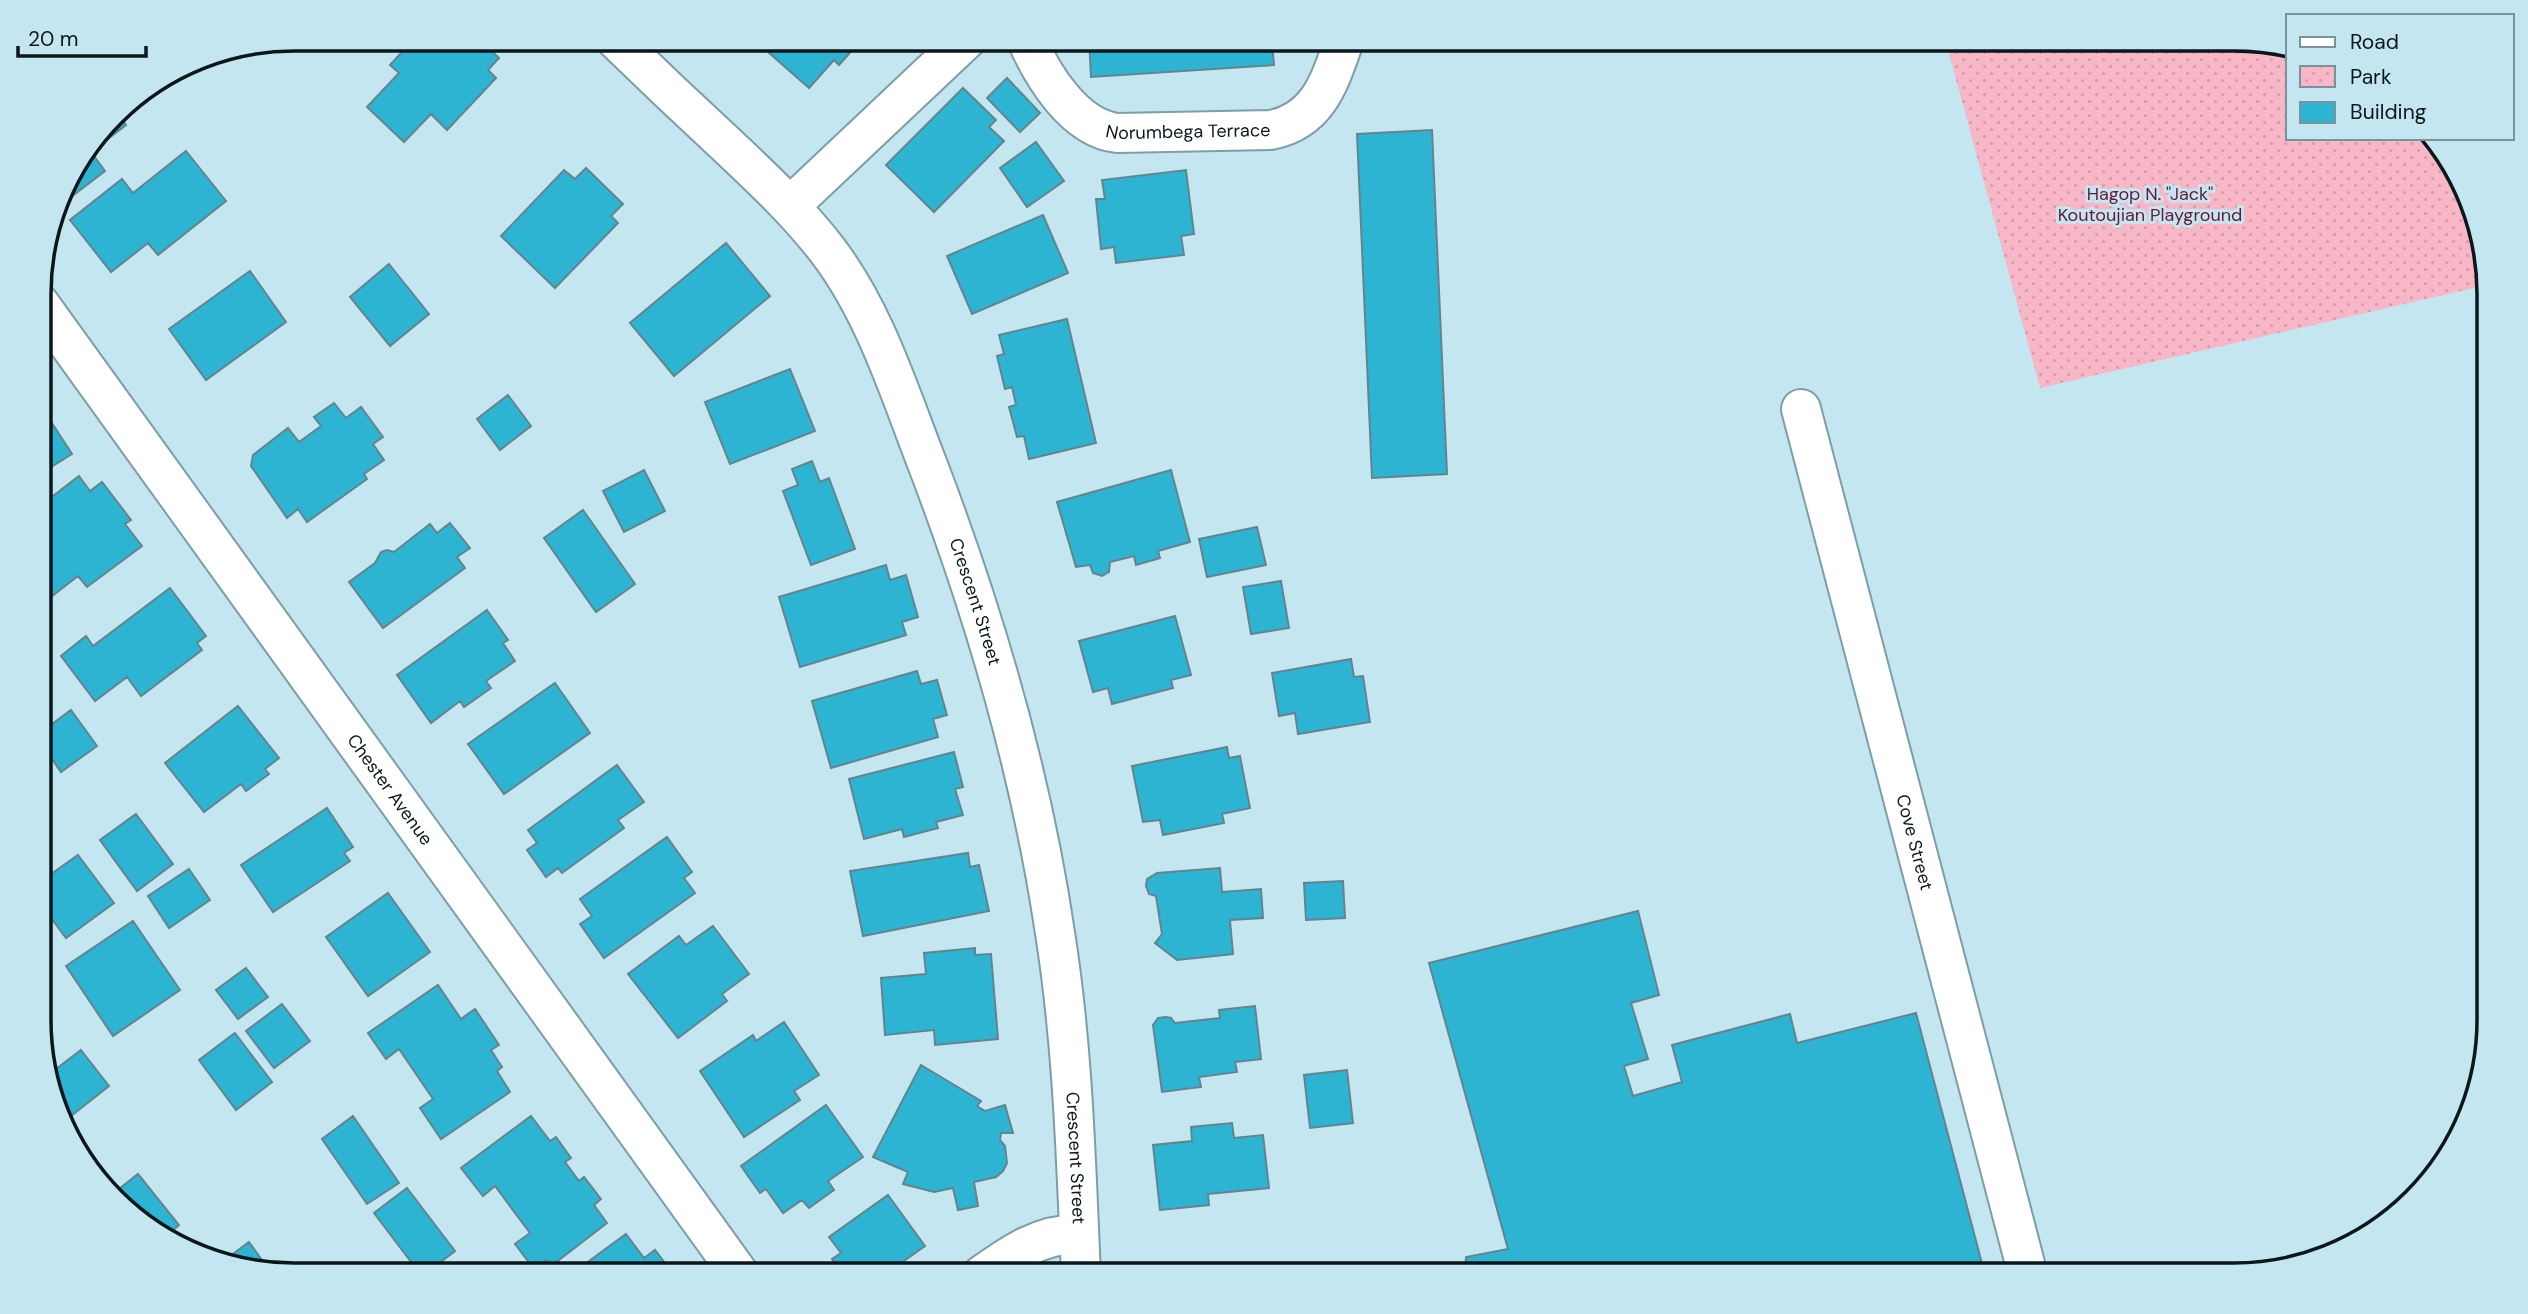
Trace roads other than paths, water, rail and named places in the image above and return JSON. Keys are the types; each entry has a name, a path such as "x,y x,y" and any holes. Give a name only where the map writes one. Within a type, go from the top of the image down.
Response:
{"street":[{"name":"Crescent Street","path":"628,51 790,206 844,274 872,327 935,485 999,675 1040,845 1056,935 1072,1083 1080,1263"},
{"path":"790,206 954,51"},
{"name":"Norumbega Terrace","path":"1033,51 1046,75 1078,115 1096,128 1117,134 1271,130 1295,123 1316,104 1324,92 1340,51"},
{"name":"Chester Avenue","path":"51,320 731,1263"},
{"name":"Cove Street","path":"1801,409 2025,1263"},
{"path":"1000,1263 1026,1245 1052,1236 1079,1234"}],"park label":[{"name":"Hagop N. \"Jack\" Koutoujian Playground","path":"2150,204"}]}
